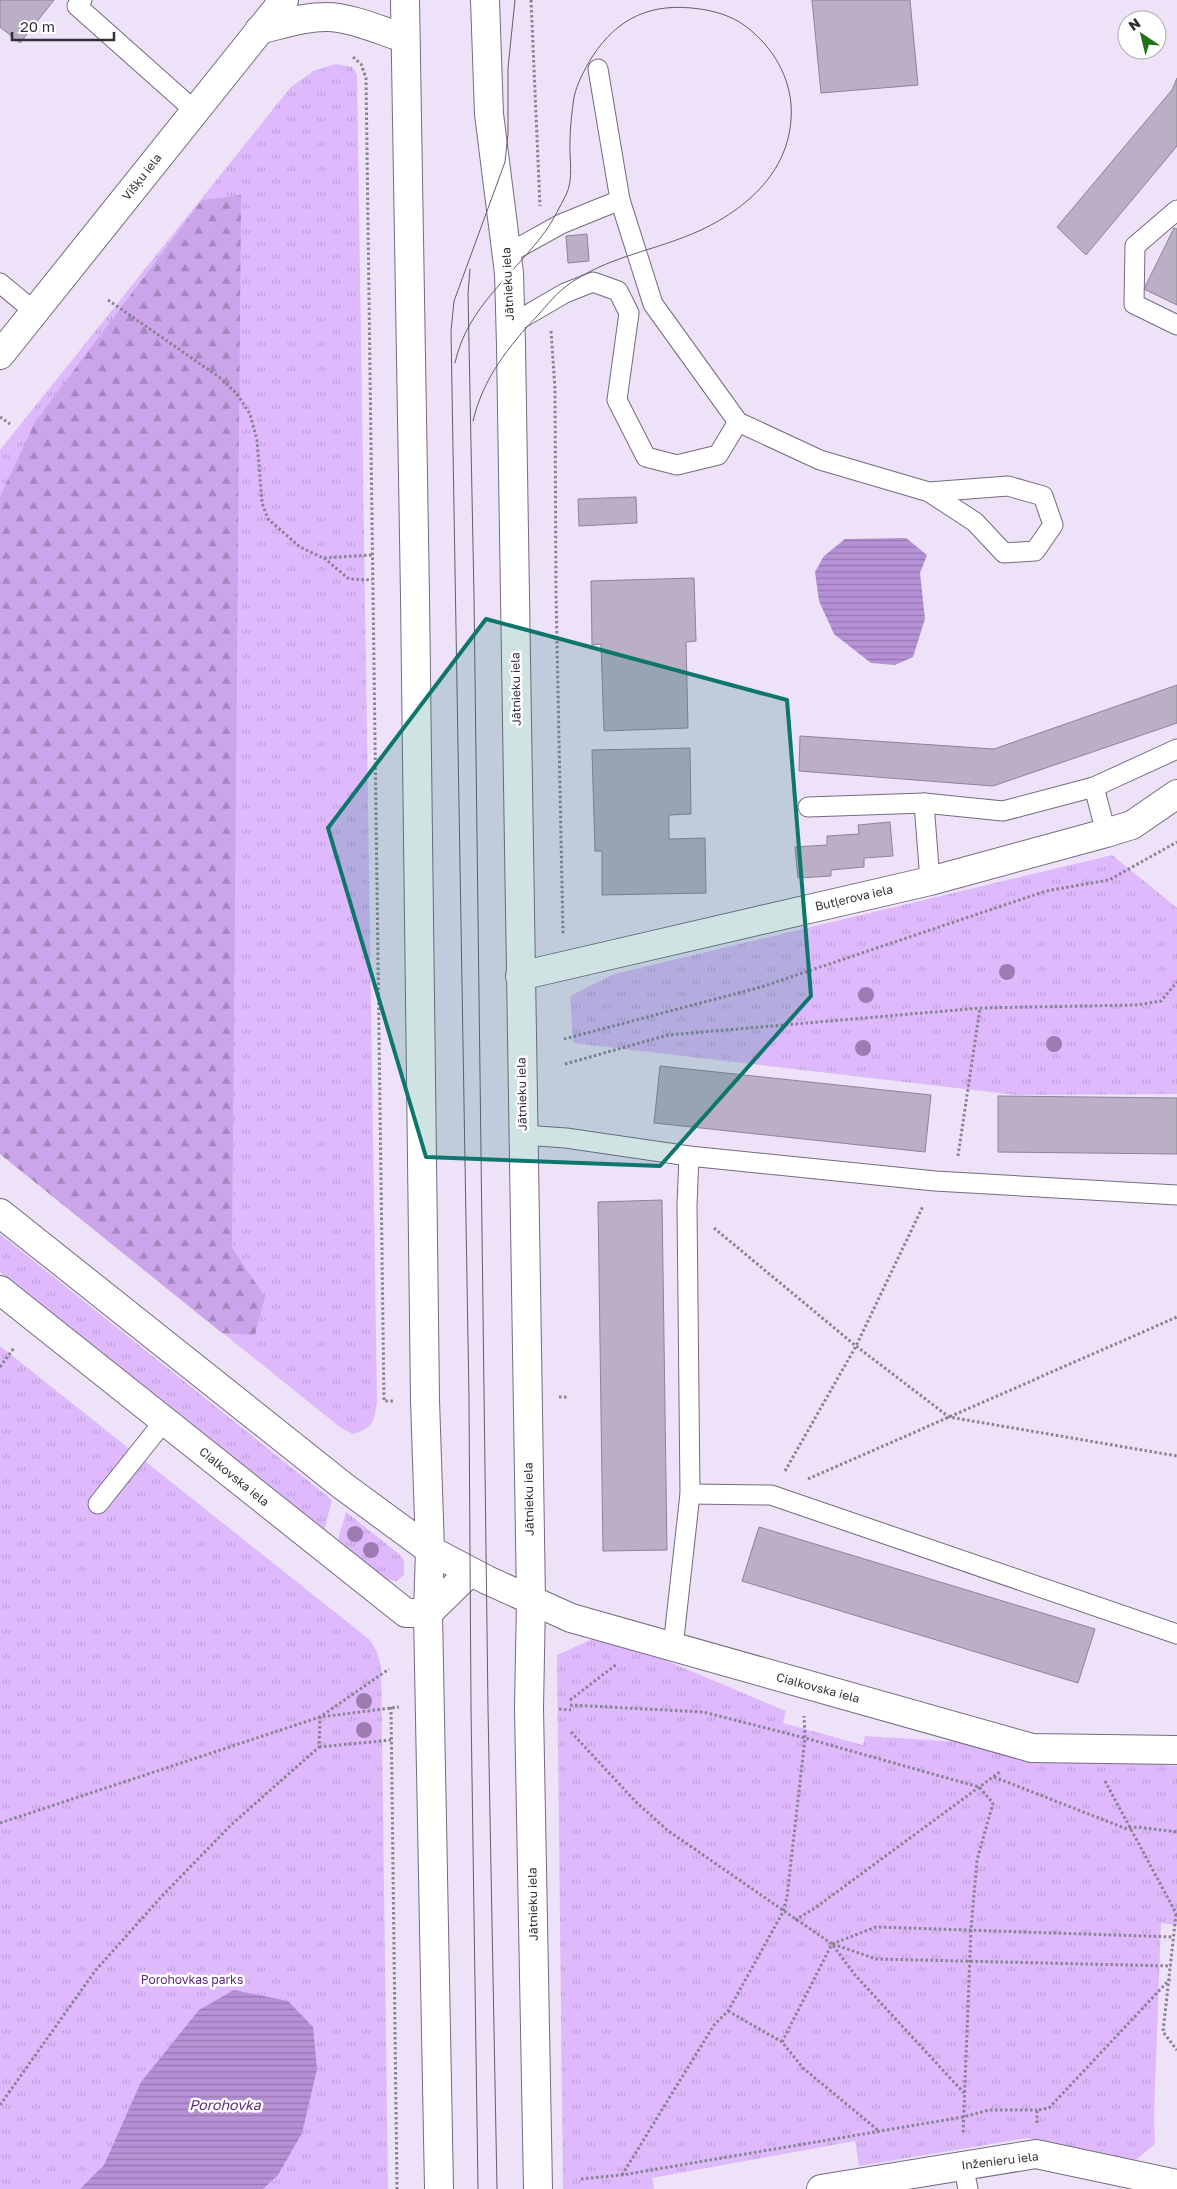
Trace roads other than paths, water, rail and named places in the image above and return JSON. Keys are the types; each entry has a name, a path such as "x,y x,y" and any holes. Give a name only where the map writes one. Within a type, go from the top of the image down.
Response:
{"street":[{"name":"Višķu iela","path":"0,355 284,0"},
{"path":"405,0 404,38 415,586 425,1400 430,1550 428,1613 439,2189"},
{"name":"Jātnieku iela","path":"485,0 488,114 509,273 531,1600 529,1708 538,2189"},
{"path":"259,30 300,20 326,17 358,23 404,38"},
{"name":"Butļerova iela","path":"520,976 930,881 1106,833 1132,825 1177,794"},
{"name":"Cialkovska iela","path":"0,1213 343,1486 430,1550 470,1572 531,1600 571,1618 1032,1748 1177,1750"},
{"name":"Cialkovska iela","path":"0,1290 406,1613 428,1613"},
{"path":"428,1613 470,1572"},
{"name":"Inženieru iela","path":"821,2189 965,2177 1036,2154 1177,2184"}],"lane":[{"path":"82,0 77,6 195,111"},
{"path":"598,69 620,200 653,304 738,422 820,460 929,492 975,522 1004,553 1035,551 1053,525 1043,496 1008,486 929,492"},
{"path":"507,254 561,224 620,200"},
{"path":"1177,210 1135,246 1134,304 1177,325"},
{"path":"510,325 565,293 593,282 618,291 629,313 617,400 646,457 677,465 718,455 738,422"},
{"path":"0,283 35,312"},
{"path":"808,806 924,803 1003,811 1094,787 1177,749"},
{"path":"1094,787 1106,833"},
{"path":"924,803 930,881"},
{"path":"523,1135 566,1138 689,1156 935,1182 1177,1196"},
{"path":"673,1647 690,1494 686,1205 689,1156"},
{"path":"98,1504 165,1420"},
{"path":"690,1494 771,1496 1177,1634"}],"water":[{"path":"906,538 927,555 920,573 925,619 913,657 895,665 871,663 834,634 819,601 815,572 824,556 845,539"},
{"name":"Porohovka","path":"234,1990 288,2001 313,2027 317,2069 302,2133 278,2175 263,2189 80,2189 104,2165 141,2082 199,2010"}],"tram line":[{"path":"478,2189 471,1708 469,1399 451,331 454,301 505,162 508,133 508,68 515,0"},
{"path":"455,363 461,343 481,307 547,229 566,195 571,175 570,136 574,97 584,71 602,43 625,22 638,15 667,8 683,7 716,12 736,20 760,39 781,69 786,80 791,104 790,126 786,146 778,164 767,181 737,209 701,230 597,268 565,287 527,327 498,364 483,391 473,421"},
{"path":"470,269 468,293 474,596 488,1708 497,2189"}],"park label":[{"name":"Porohovkas parks","path":"192,1980"}]}
